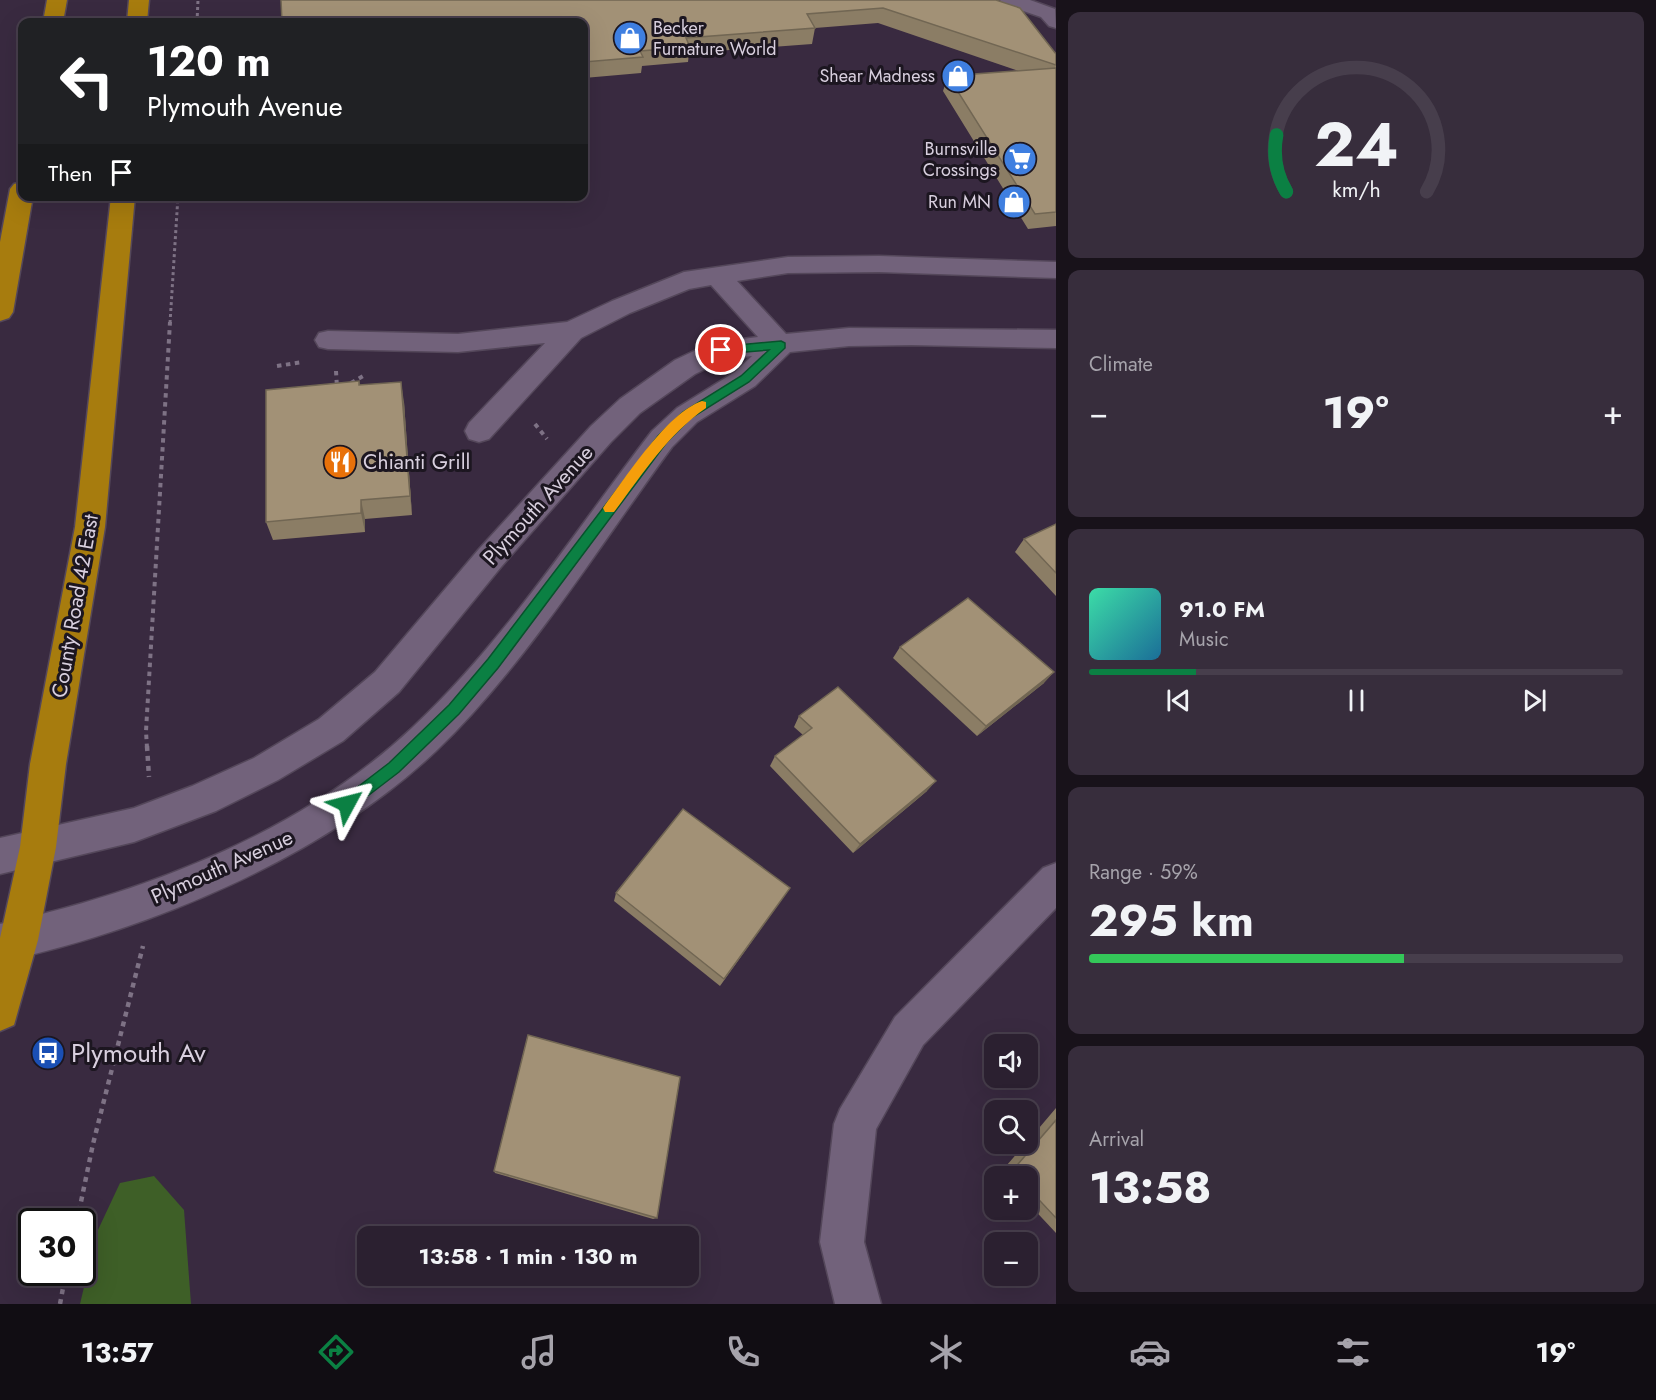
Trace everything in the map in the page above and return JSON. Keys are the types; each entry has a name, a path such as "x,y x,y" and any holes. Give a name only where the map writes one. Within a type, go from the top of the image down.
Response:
{"highway":[{"path":"54,18 57,0"},
{"path":"137,18 139,0"},
{"path":"0,312 20,201"},
{"name":"County Road 42 East","path":"0,1011 9,941 38,847 48,764 90,526 122,201"}],"street":[{"path":"1010,0 1048,12"},
{"path":"328,340 458,343 572,331 621,307 684,281 788,265 879,264 1056,270"},
{"path":"716,275 781,345"},
{"path":"479,431 572,331"},
{"name":"Plymouth Avenue","path":"0,856 134,825 203,799 266,769 331,729 387,682 490,558 601,434 630,406 685,367 721,350 849,337 1056,339"},
{"name":"Plymouth Avenue","path":"9,941 120,911 225,869 299,833 347,804 394,767 454,709 493,663 662,439 687,415 745,379 781,345"},
{"path":"858,1304 842,1242 855,1124 909,1031 1056,881"}],"path":[{"path":"197,18 198,0"},
{"path":"153,818 146,731 178,201"},
{"path":"80,1208 93,1144 143,947 146,901"},
{"path":"60,1304 63,1286"}],"green space":[{"path":"154,1176 184,1210 191,1304 80,1304 84,1286 96,1286 96,1236 120,1183"}],"building":[{"path":"281,0 996,0 1020,8 1056,54 1056,65 883,8 807,14 815,28 686,38 690,47 640,51 643,57 588,62 588,18 282,18"},
{"path":"1056,68 1056,212 1035,214 948,76"},
{"name":"Chianti Grill","path":"359,381 359,385 401,382 410,496 361,500 361,513 266,522 266,390"},
{"path":"1056,524 1056,573 1024,539"},
{"path":"968,598 1054,672 986,726 900,647"},
{"path":"838,687 936,781 860,844 775,756 812,728 799,716"},
{"path":"683,809 790,888 724,979 616,893"},
{"path":"528,1035 680,1077 657,1218 494,1171"},
{"path":"1056,1120 1056,1218 1038,1199 1038,1166 1016,1166 1027,1154 1038,1154 1038,1141"}],"slow traffic":[{"path":"610,508 662,439 687,415 702,405"}],"place":[{"name":"Becker Furnature World","path":"630,38"},
{"name":"Shear Madness","path":"958,76"},
{"name":"Burnsville Crossings","path":"1020,159"},
{"name":"Run MN","path":"1014,202"},
{"name":"Chianti Grill","path":"340,462"},
{"name":"Plymouth Av","path":"48,1053"}],"route":[{"path":"347,804 394,767 454,709 493,663 662,439 687,415 745,379 781,345 721,350"}]}
